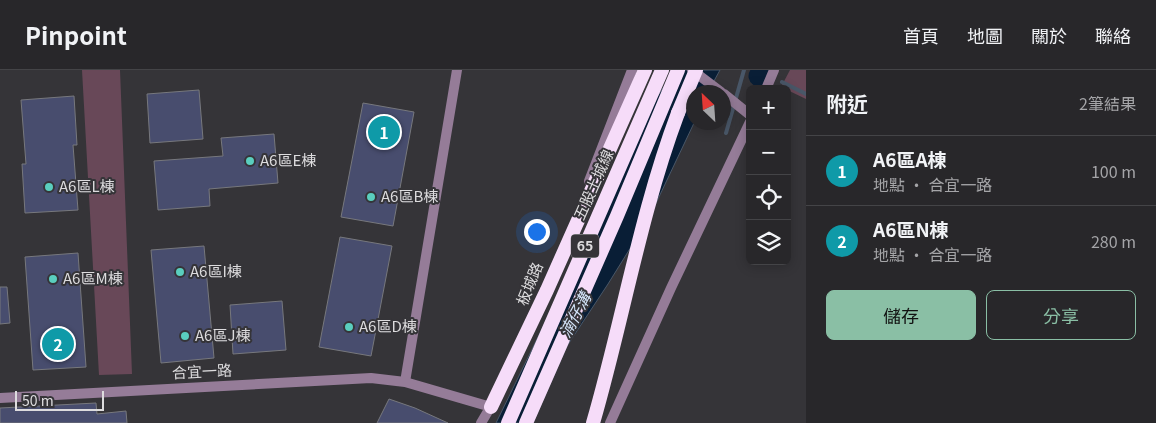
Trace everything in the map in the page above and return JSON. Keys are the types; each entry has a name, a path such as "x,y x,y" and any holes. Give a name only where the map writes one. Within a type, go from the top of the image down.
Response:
{"highway":[{"path":"491,407 547,290 645,70"},
{"name":"五股土城線","path":"508,423 662,70"},
{"name":"65","path":"526,423 617,216 678,70"},
{"path":"593,423 653,187 668,139 694,70"}],"street":[{"path":"405,382 457,70"},
{"name":"板城路","path":"481,423 491,407 530,322 583,196 632,70"},
{"path":"694,70 712,85"},
{"path":"768,85 774,70"},
{"path":"731,100 746,111"},
{"path":"610,423 746,130"},
{"name":"合宜一路","path":"0,398 371,378 405,382 491,407"}],"shaded area":[{"path":"82,70 120,70 132,374 99,375"},
{"path":"790,70 806,70 806,99 791,92 791,85 782,85"}],"water":[{"path":"675,70 720,70 712,85 686,85 686,130 691,130 649,218 567,346 533,423 496,423 599,212 627,142"}],"building":[{"path":"199,90 203,139 150,143 147,94"},
{"path":"74,96 77,145 73,145 78,210 25,213 22,164 26,164 21,100"},
{"path":"363,103 414,112 393,226 341,217"},
{"path":"274,134 278,183 209,189 210,206 158,210 154,161 223,156 221,138"},
{"path":"340,237 392,246 371,356 319,347"},
{"path":"204,246 214,358 161,363 151,250"},
{"path":"78,253 86,367 33,370 25,257"},
{"path":"0,287 7,287 10,323 0,324"},
{"path":"282,301 286,350 233,354 230,305"},
{"path":"389,399 415,408 448,423 377,423"},
{"path":"96,403 97,414 126,411 127,423 0,423 0,408"}],"waterway":[{"path":"726,133 744,70"},
{"name":"湳仔溝","path":"759,76 763,70"},
{"path":"782,82 806,94"}],"place":[{"name":"A6區A棟","path":"384,132"},
{"name":"A6區E棟","path":"250,161"},
{"name":"A6區L棟","path":"49,187"},
{"name":"A6區B棟","path":"371,197"},
{"name":"A6區I棟","path":"180,272"},
{"name":"A6區M棟","path":"53,279"},
{"name":"A6區D棟","path":"349,327"},
{"name":"A6區J棟","path":"185,336"},
{"name":"A6區N棟","path":"58,344"}]}
